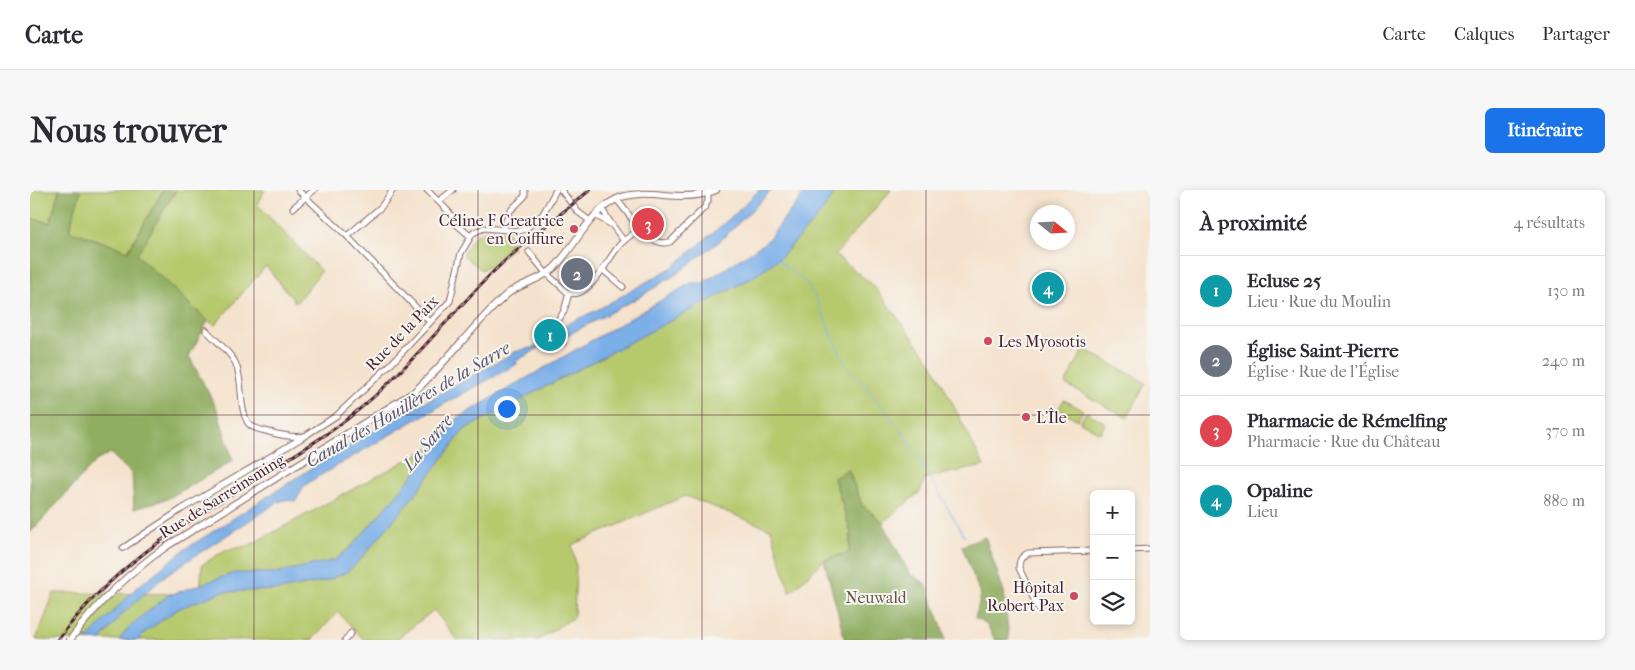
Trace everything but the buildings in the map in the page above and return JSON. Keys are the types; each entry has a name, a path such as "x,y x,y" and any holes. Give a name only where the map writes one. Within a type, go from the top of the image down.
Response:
{"street":[{"path":"298,190 347,236 430,322"},
{"path":"293,208 314,190"},
{"path":"347,236 381,207 393,190"},
{"path":"427,190 449,212 454,224 470,236 481,228 519,231 526,229 543,214 557,191 590,221"},
{"path":"439,201 453,190"},
{"path":"503,229 509,212 525,196 525,190"},
{"path":"708,193 706,205 670,242 664,244 658,243 639,229 616,199 642,192 683,196 708,193 716,190"},
{"name":"Rue de Sarreinsming","path":"70,640 83,623 126,578 167,546 414,392 506,296 547,273 558,263 595,214 616,199"},
{"path":"602,209 624,241"},
{"path":"595,214 612,225"},
{"path":"529,252 547,273 569,293 579,293 603,270 618,246 639,229"},
{"name":"Rue de la Paix","path":"123,548 182,509 324,424 347,407 391,364 452,298 461,253 470,236"},
{"path":"603,270 623,287"},
{"path":"562,342 555,329 564,311 569,293"},
{"path":"206,330 235,362 249,424 273,433 294,437 304,436"},
{"path":"1135,550 1150,549"},
{"path":"1039,610 1019,568 1022,556 1028,553 1090,551"},
{"path":"345,640 351,633"}],"green space":[{"path":"30,190 59,190 50,223 30,218"},
{"path":"59,190 81,190 69,230 128,251 163,190 176,190 137,255 208,321 189,356 217,409 233,461 167,499 134,509 132,474 110,453 96,461 30,533 30,218 50,223"},
{"path":"81,190 163,190 128,251 69,230"},
{"path":"176,190 265,190 257,204 321,271 296,303 266,266 215,325 208,321 136,255"},
{"path":"833,190 891,190 835,255 873,285 932,363 984,466 925,478 920,492 883,522 862,505 848,470 834,478 851,533 849,552 824,560 790,593 771,529 685,496 572,545 576,566 574,617 538,640 457,640 434,610 395,640 364,640 338,612 312,640 36,640 54,593 200,594 202,565 225,550 248,546 754,275"},
{"path":"489,230 507,232 512,238 510,243 513,247 489,268 487,266 482,270 464,256 464,253 475,235"},
{"path":"1084,349 1146,383 1127,418 1065,384"},
{"path":"1064,400 1083,410 1078,420 1058,409"},
{"path":"1086,412 1106,423 1100,433 1080,422"},
{"name":"Neuwald","path":"848,469 862,505 883,522 909,573 926,584 945,640 845,640 824,560 849,552 851,533 834,478"},
{"path":"985,537 1004,592 1009,640 995,640 987,625 975,618 981,596 962,546"}],"water":[{"path":"759,190 772,190 721,240 675,275 641,296 516,361 517,364 415,420 311,481 303,487 296,501 285,500 278,502 167,574 123,613 101,640 86,640 135,589 184,550 351,443 515,352 530,349 556,335 569,323 597,310 673,267 735,214"},
{"path":"807,190 837,190 822,212 781,257 752,278 465,429 406,506 358,562 347,572 326,581 280,590 222,592 178,609 144,633 139,640 119,640 130,626 167,596 234,573 276,573 335,560 353,545 406,484 456,419 691,283 703,283 766,242"}],"waterway":[{"path":"777,259 806,283 816,299 845,364 903,433 965,537"}],"railway":[{"path":"58,640 81,611 132,563 188,522 324,436 370,400 405,367 489,276 538,232 590,190"}],"place":[{"name":"Pharmacie de Rémelfing","path":"648,224"},
{"name":"Céline F Creatrice en Coiffure","path":"574,229"},
{"name":"Église Saint-Pierre","path":"577,274"},
{"name":"Opaline","path":"1048,288"},
{"name":"Ecluse 25","path":"550,335"},
{"name":"Les Myosotis","path":"988,341"},
{"name":"L'Île","path":"1026,417"},
{"name":"Hôpital Robert Pax","path":"1074,596"}],"water label":[{"name":"Canal des Houillères de la Sarre","path":"408,405"},
{"name":"La Sarre","path":"428,443"}]}
